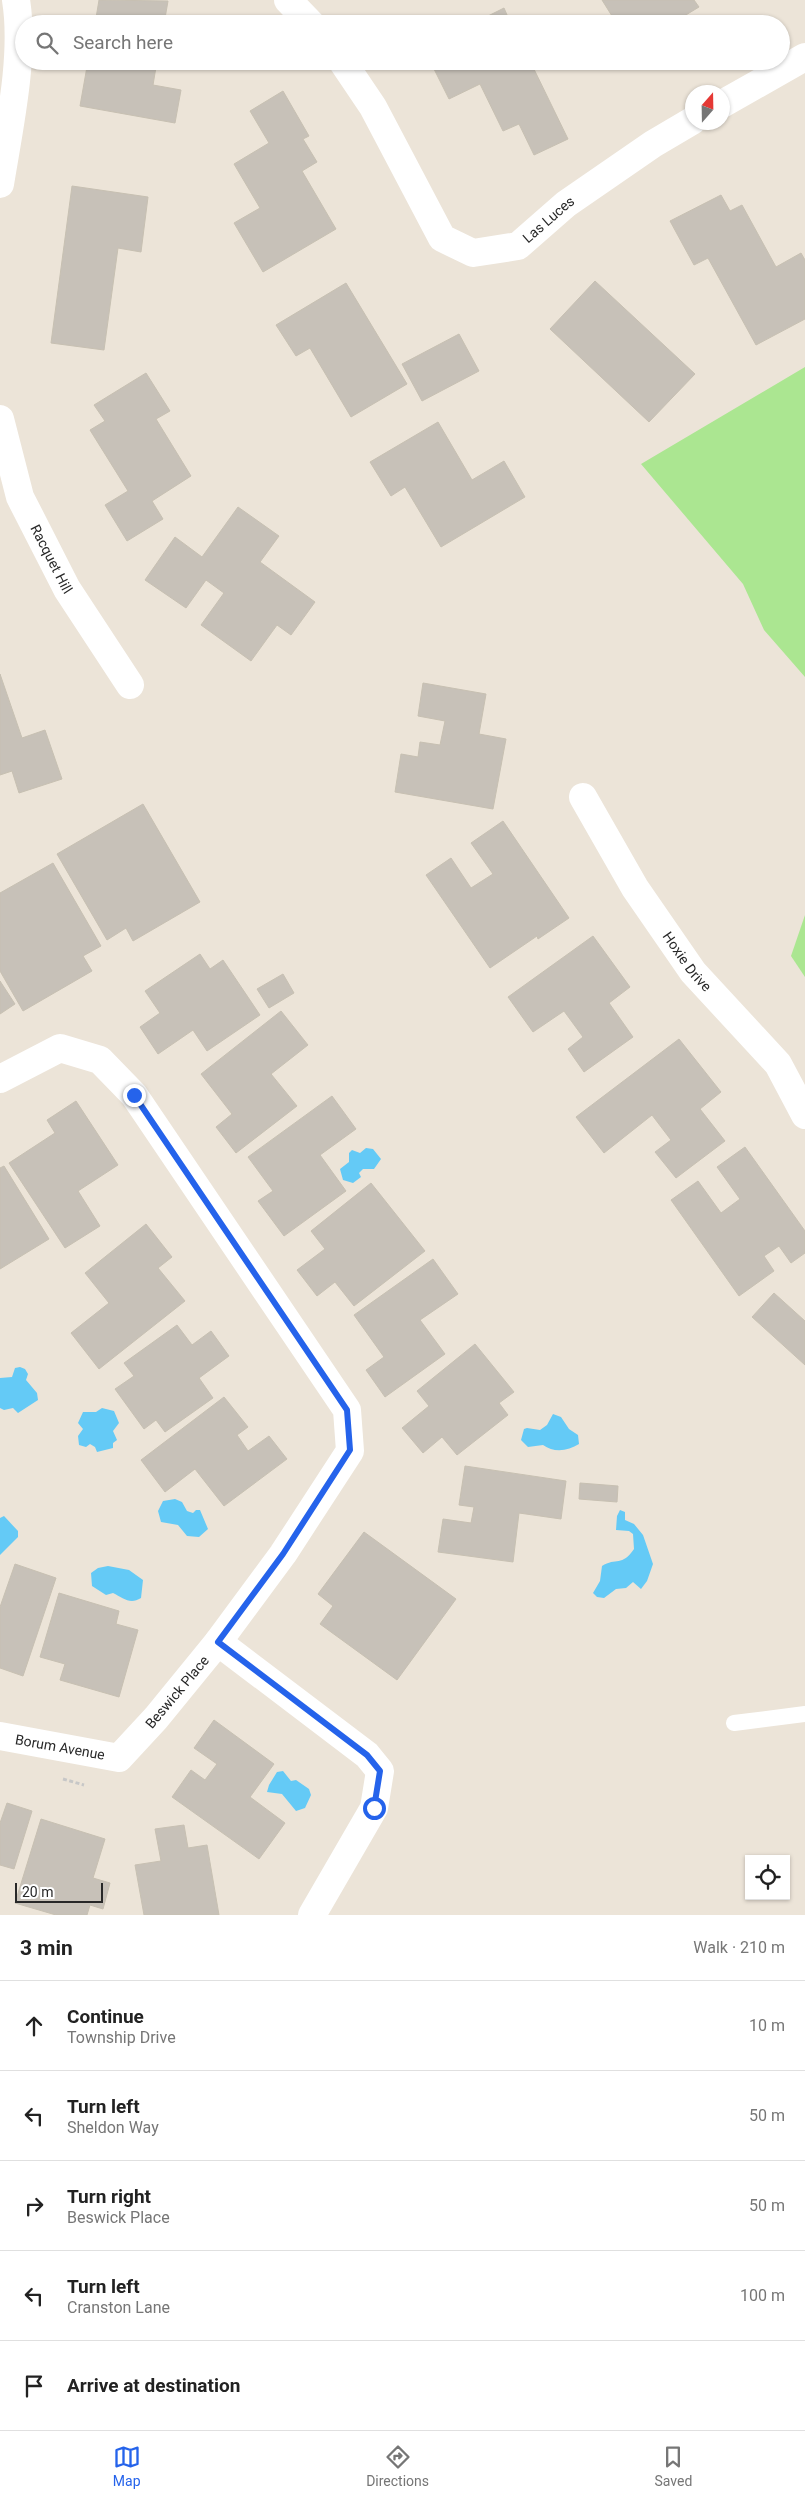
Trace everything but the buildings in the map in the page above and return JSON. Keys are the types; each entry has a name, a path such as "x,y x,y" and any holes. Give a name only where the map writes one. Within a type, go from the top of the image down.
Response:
{"street":[{"path":"16,0 18,15"},
{"path":"288,0 302,15"},
{"path":"790,65 805,57"},
{"path":"0,184 14,94 16,70"},
{"name":"Las Luces","path":"348,70 373,106 442,238 473,253 518,246 566,204 653,144 685,126"},
{"path":"730,99 782,70"},
{"name":"Racquet Hill","path":"0,419 20,497 67,589 130,685"},
{"name":"Hoxie Drive","path":"583,797 635,888 693,972 778,1064 805,1115"},
{"name":"Beswick Place","path":"0,1079 60,1048 100,1060 134,1095 347,1410 350,1450 283,1554 218,1642 156,1718 119,1758"},
{"path":"218,1642 367,1755 380,1771 374,1808 312,1915"},
{"name":"Borum Avenue","path":"0,1736 119,1758"}],"lane":[{"path":"734,1723 805,1714"}],"green space":[{"path":"805,367 805,677 764,630 743,584 641,464"},
{"path":"805,915 805,977 791,956"}],"water":[{"path":"366,1148 373,1149 381,1159 374,1169 363,1169 359,1173 361,1177 353,1183 343,1180 340,1169 349,1162 349,1153 352,1150 360,1153"},
{"path":"15,1368 25,1369 28,1374 26,1380 37,1393 38,1400 18,1413 13,1408 4,1410 0,1408 0,1378 12,1377"},
{"path":"102,1408 114,1411 119,1423 113,1431 117,1440 113,1443 113,1448 97,1452 95,1447 90,1444 86,1447 79,1445 78,1436 83,1429 78,1423 83,1412 96,1412"},
{"path":"553,1414 561,1417 569,1429 578,1435 579,1444 561,1450 547,1448 543,1445 528,1447 521,1440 524,1429 540,1430 547,1425"},
{"path":"175,1499 182,1502 187,1511 193,1513 196,1510 200,1510 208,1529 199,1537 187,1536 178,1525 161,1522 158,1511 163,1501"},
{"path":"620,1510 625,1512 625,1520 634,1524 643,1535 653,1564 647,1581 641,1589 633,1582 626,1588 616,1589 604,1598 597,1597 593,1593 600,1581 602,1566 626,1558 634,1549 633,1534 629,1531 616,1530 617,1516"},
{"path":"4,1516 18,1531 18,1537 0,1555 0,1518"},
{"path":"108,1566 129,1570 143,1580 141,1598 130,1601 113,1593 106,1595 92,1586 91,1573 98,1568"},
{"path":"283,1771 291,1781 296,1780 309,1789 311,1795 305,1808 296,1811 282,1794 267,1792 277,1772"}],"route":[{"path":"134,1095 347,1410 350,1450 283,1554 218,1642 367,1755 380,1771 374,1808"}]}
